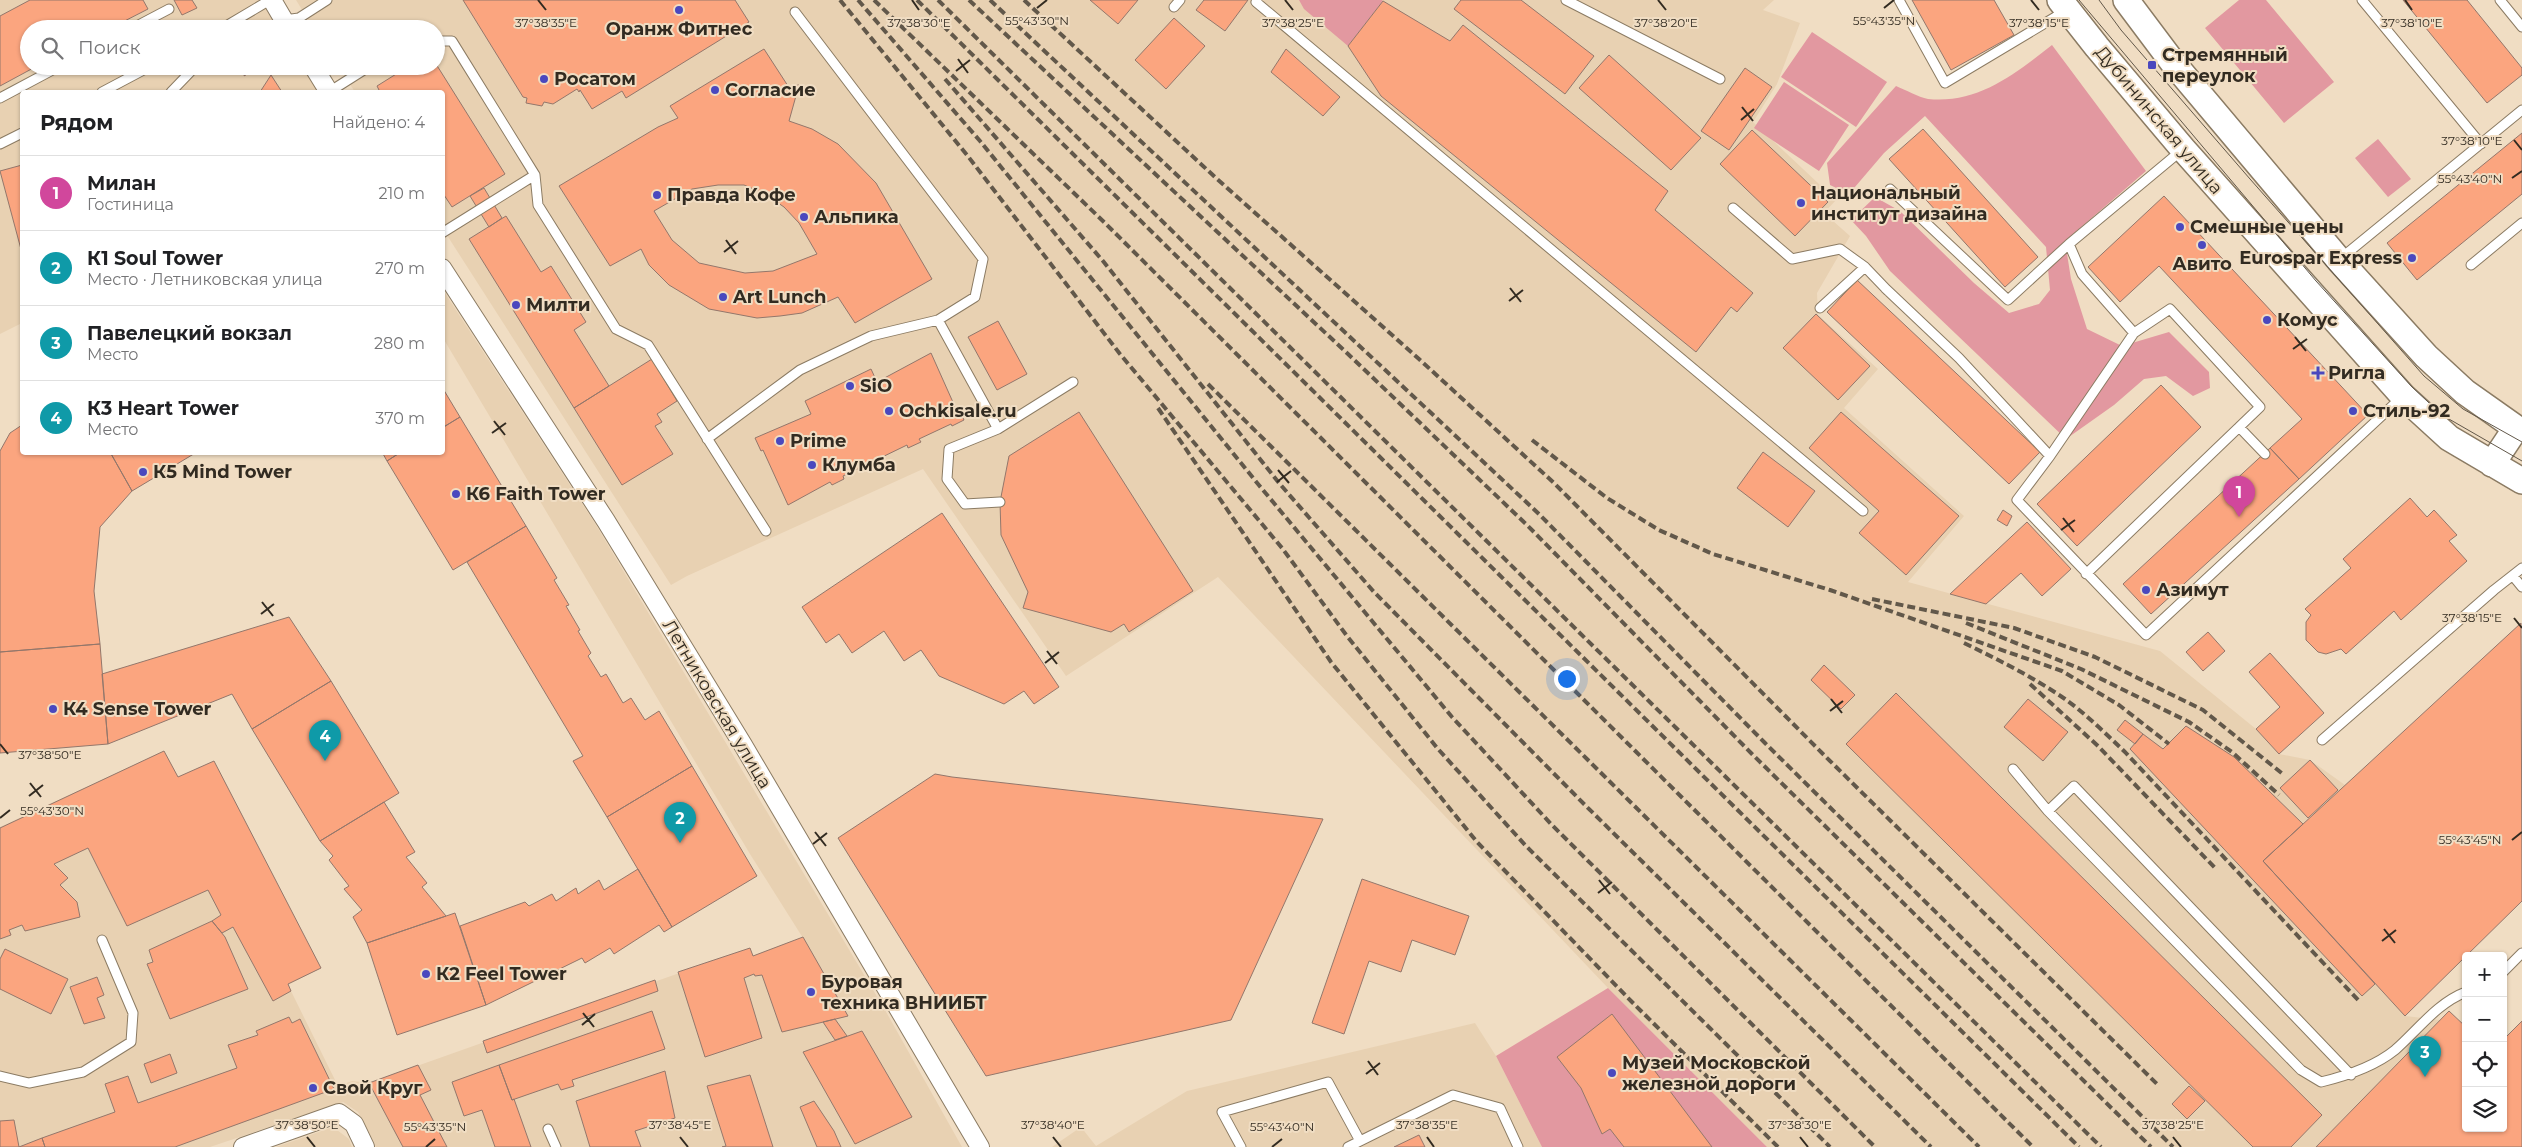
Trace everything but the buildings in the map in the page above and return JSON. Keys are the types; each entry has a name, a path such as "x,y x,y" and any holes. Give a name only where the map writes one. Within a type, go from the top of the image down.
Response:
{"main road":[{"path":"2126,0 2174,64 2339,260 2446,376 2519,426 2492,464"},
{"name":"Дубининская улица","path":"2064,5 2183,149 2403,396 2449,438 2522,481"}],"street":[{"path":"271,0 284,20"},
{"path":"319,75 328,90"},
{"name":"Летниковская улица","path":"445,273 642,581 747,753 980,1147"},
{"path":"243,1147 339,1113 354,1124 365,1147"}],"lane":[{"path":"238,20 271,0"},
{"path":"294,20 327,0"},
{"path":"1174,8 1180,0"},
{"path":"1257,0 1256,2 1356,87 1863,511"},
{"path":"1566,0 1720,79"},
{"path":"1899,0 1945,83 2064,5"},
{"path":"2362,0 2481,144"},
{"path":"2500,0 2522,27"},
{"path":"148,20 169,9"},
{"path":"707,439 800,370 871,336 938,320 975,297 983,259 795,12"},
{"path":"243,20 248,15"},
{"path":"445,41 452,41 535,175 538,204 616,329 648,345 766,532"},
{"path":"0,98 43,75"},
{"path":"106,90 134,75"},
{"path":"172,90 187,75"},
{"path":"332,90 356,75"},
{"path":"2339,260 2522,110"},
{"path":"0,144 20,134"},
{"path":"1890,189 2008,300 2069,244 2183,149"},
{"path":"445,231 535,175"},
{"path":"1733,208 1792,259 1840,249 1865,267 1959,358 2050,456"},
{"path":"2471,265 2522,223"},
{"path":"2069,244 2082,274 2134,333"},
{"path":"1820,308 1865,267"},
{"path":"2086,574 2260,407 2170,309 2134,333 2050,456 2017,500 2086,574 2146,635 2296,488 2403,396"},
{"path":"938,320 998,429"},
{"path":"1000,502 965,504 946,479 949,449 998,429 1073,382"},
{"path":"2239,427 2265,454"},
{"path":"2322,740 2494,590 2522,568"},
{"path":"2512,576 2522,587"},
{"path":"2013,770 2048,811 2300,1070 2321,1082 2351,1075 2393,1052 2450,998 2462,994"},
{"path":"2048,811 2074,786 2351,1075"},
{"path":"0,1076 29,1083 84,1072 131,1042 133,1013 102,940"},
{"path":"2507,968 2522,953"},
{"path":"1241,1147 1222,1112 1328,1082 1360,1141"},
{"path":"1348,1147 1453,1095 1500,1108 1518,1147"},
{"path":"548,1129 556,1147"}],"shaded area":[{"path":"0,0 263,0 275,20 20,20 20,75 308,75 317,90 20,90 20,324 0,334"},
{"path":"296,0 1774,0 1763,10 1800,23 1777,84 1753,122 1836,200 1824,213 1850,236 1817,293 1818,315 1878,369 1844,408 1964,516 1908,582 2160,651 2256,729 2279,754 2310,760 2345,785 2263,862 2405,1016 2440,1020 2316,1147 1767,1147 1608,988 1218,577 1066,676 923,469 671,585 445,232 445,90 354,90 344,75 445,75 445,20 308,20"},
{"path":"1299,0 1383,1 1348,46 1304,9"},
{"path":"2239,0 2266,0 2334,82 2284,123 2205,28"},
{"path":"1812,32 1887,82 1856,127 1781,77"},
{"path":"2052,45 2146,171 2065,241 2071,279 2087,329 2122,346 2169,332 2209,372 2210,388 2193,396 2166,376 2144,379 2114,405 2066,439 1890,271 1866,236 1851,220 1875,197 1900,211 1974,283 2009,313 2039,304 2050,290 2046,247 1925,116 1884,153 1849,194 1830,185 1827,163 1896,86 1928,99 1963,97 1995,85"},
{"path":"1784,82 1849,125 1819,171 1754,128"},
{"path":"2378,139 2411,179 2388,197 2355,158"},
{"path":"445,293 596,525 885,1010 962,1147 376,1147 358,1112 343,1102 210,1147 0,1147 0,827 164,751 178,777 214,761 321,968 288,985 338,1086 352,1081 369,1083 750,948 753,956 803,938 750,854 445,341"},
{"path":"1608,988 1767,1147 1542,1147 1496,1056"},
{"path":"1475,1023 1496,1056 1542,1147 1052,1147 1081,1127 1096,1146 1187,1091"},
{"path":"333,1127 349,1139 352,1147 276,1147"}],"tram line":[{"path":"2079,0 2316,281 2412,387 2442,415 2522,461"},
{"path":"2099,0 2121,30 2424,376 2463,409 2522,442"}],"railway":[{"path":"840,0 967,155 1120,354 1282,548 1347,636 1438,749 1526,846 1830,1147"},
{"path":"858,0 980,141 1258,484 1452,717 1551,824 1875,1147"},
{"path":"874,0 1106,224 2033,1147"},
{"path":"917,0 2079,1147"},
{"path":"938,0 2101,1147"},
{"path":"969,0 1348,354 1528,526 1752,754 2151,1147"},
{"path":"990,0 1539,514 1765,743 2173,1147"},
{"path":"1024,0 1216,178 1419,359 1554,483 1825,756 2158,1085"},
{"path":"945,79 1103,261 1279,483 1374,592 1585,805 1931,1147"},
{"path":"1208,384 1979,1147"},
{"path":"1158,408 1331,662 1477,842 1632,1002 1778,1147"},
{"path":"1532,440 1607,498 1659,530 1713,554 1830,590 2062,671 2119,705 2169,744"},
{"path":"1872,599 2014,628 2095,657 2203,710 2284,775"},
{"path":"1966,623 2081,669 2189,722 2232,752 2279,795"},
{"path":"1964,643 2041,683 2065,699 2096,724 2125,752 2359,1001"},
{"path":"2030,684 2098,746 2216,869"}],"place":[{"name":"Оранж Фитнес","path":"679,10"},
{"name":"Стремянный переулок","path":"2152,65"},
{"name":"Росатом","path":"544,79"},
{"name":"Согласие","path":"715,90"},
{"name":"Правда Кофе","path":"657,195"},
{"name":"Национальный институт дизайна","path":"1801,203"},
{"name":"Альпика","path":"804,217"},
{"name":"Смешные цены","path":"2180,227"},
{"name":"Авито","path":"2202,245"},
{"name":"Eurospar Express","path":"2412,258"},
{"name":"Art Lunch","path":"723,297"},
{"name":"Милти","path":"516,305"},
{"name":"Комус","path":"2267,320"},
{"name":"Ригла","path":"2318,373"},
{"name":"SiO","path":"850,386"},
{"name":"Ochkisale.ru","path":"889,411"},
{"name":"Стиль-92","path":"2353,411"},
{"name":"Prime","path":"780,441"},
{"name":"Клумба","path":"812,465"},
{"name":"К5 Mind Tower","path":"143,472"},
{"name":"К6 Faith Tower","path":"456,494"},
{"name":"Милан","path":"2239,517"},
{"name":"Азимут","path":"2146,590"},
{"name":"К4 Sense Tower","path":"53,709"},
{"name":"К3 Heart Tower","path":"325,761"},
{"name":"К1 Soul Tower","path":"680,843"},
{"name":"К2 Feel Tower","path":"426,974"},
{"name":"Буровая техника ВНИИБТ","path":"811,992"},
{"name":"Музей Московской железной дороги","path":"1612,1073"},
{"name":"Павелецкий вокзал","path":"2425,1077"},
{"name":"Свой Круг","path":"313,1088"}]}
